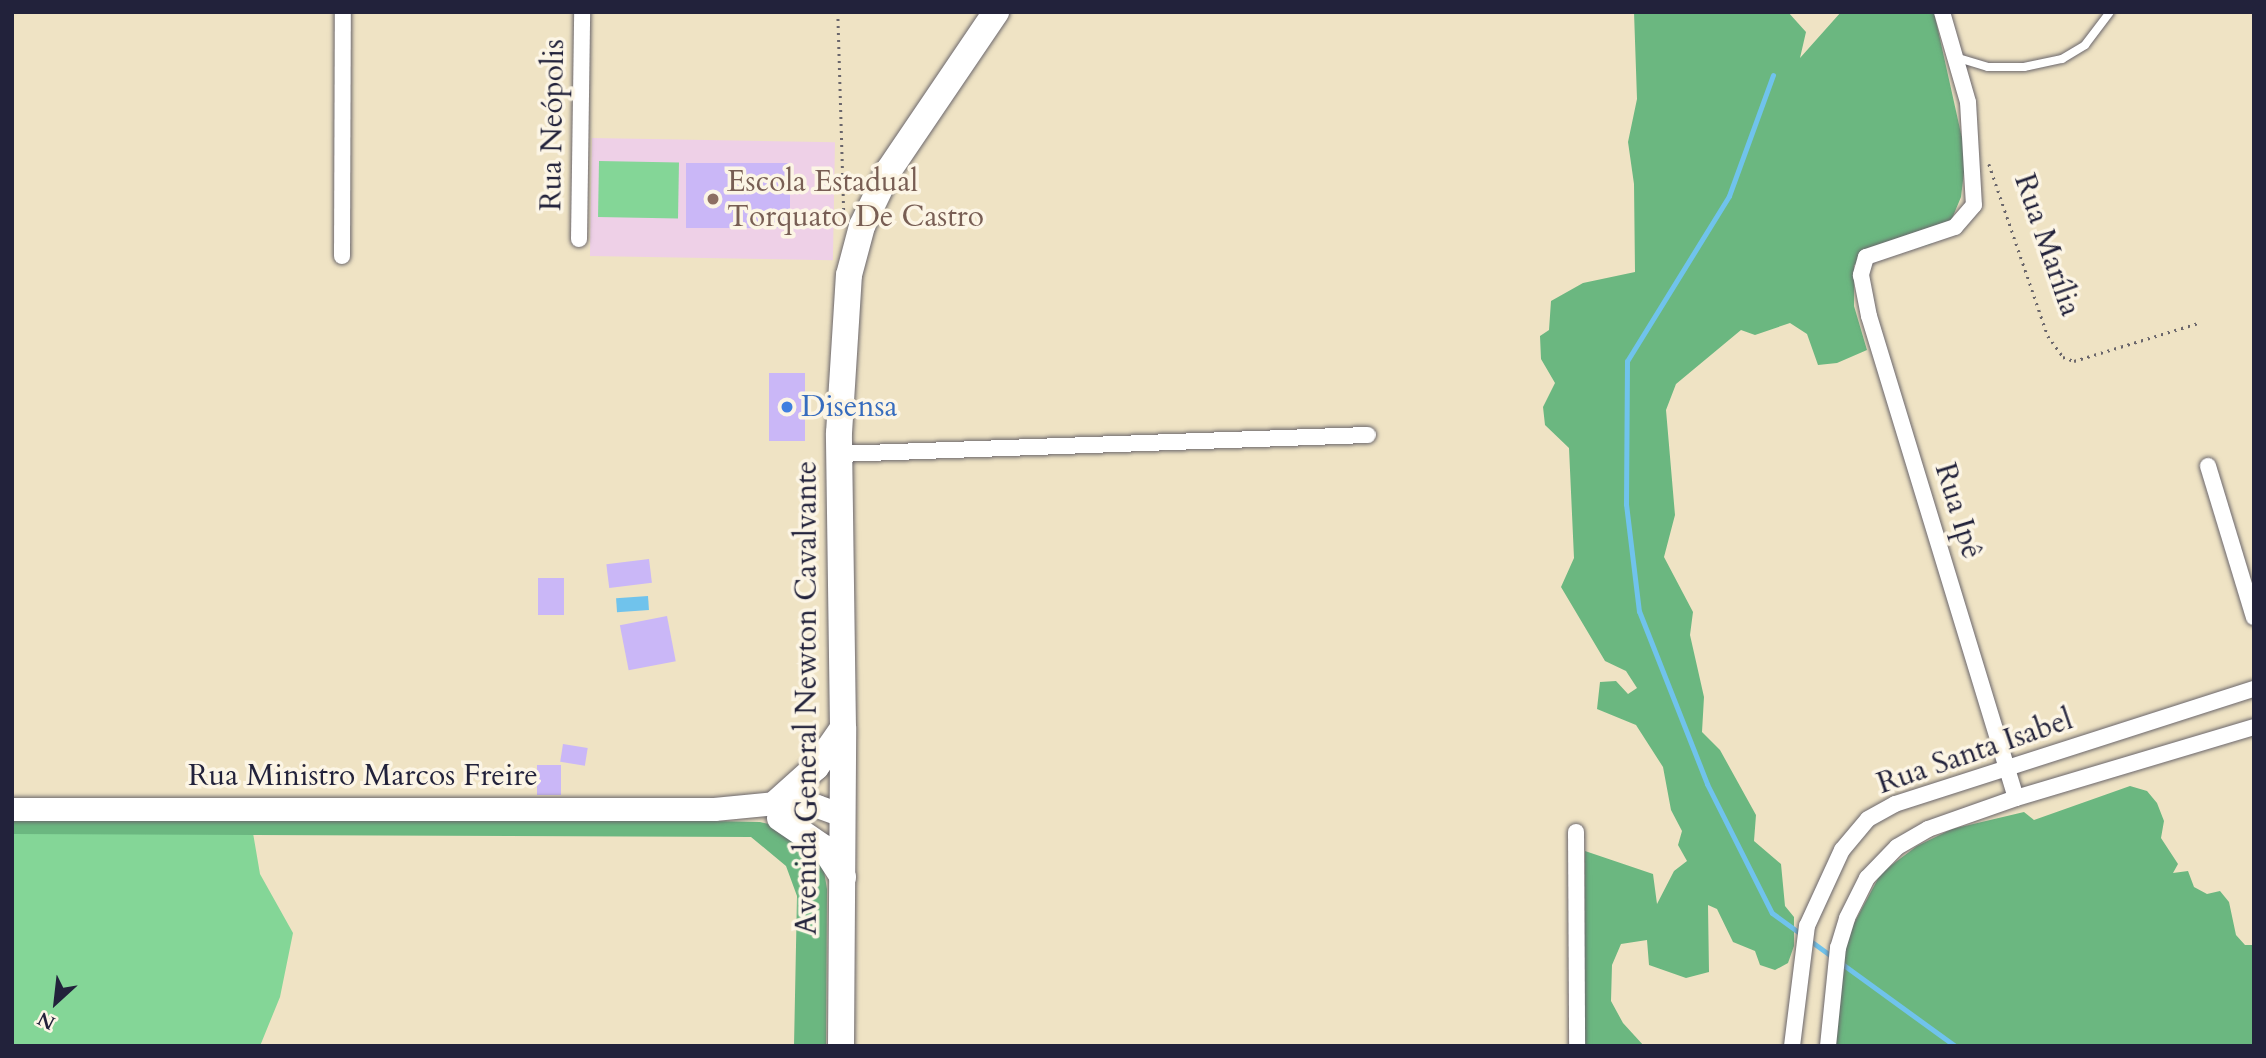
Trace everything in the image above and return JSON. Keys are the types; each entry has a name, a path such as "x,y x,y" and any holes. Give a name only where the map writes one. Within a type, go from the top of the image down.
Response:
{"main road":[{"name":"Avenida General Newton Cavalvante","path":"841,1046 844,728 839,454 849,275 862,226 900,153 996,12"},
{"path":"843,877 824,848 778,811 816,767 844,728"},
{"name":"Rua Ministro Marcos Freire","path":"12,809 778,811 817,806 842,815"}],"street":[{"path":"342,256 343,12"},
{"name":"Rua Neópolis","path":"579,239 582,12"},
{"path":"1942,12 1955,57"},
{"name":"Rua Ipê","path":"1955,57 1968,102 1976,194 1969,214 1942,232 1883,249 1866,257 1862,265 1868,316 2016,798"},
{"path":"839,454 1368,435"},
{"path":"2208,466 2254,617"},
{"name":"Rua Santa Isabel","path":"1792,1046 1805,934 1842,850 1868,819 1895,804 2254,689"},
{"name":"Rua Santa Isabel","path":"1828,1046 1838,948 1861,888 1897,847 1928,829 2016,798 2254,727"},
{"path":"1576,832 1577,1046"}],"lane":[{"path":"1955,57 1988,67 2024,67 2062,59 2085,45 2110,12"}],"path":[{"path":"838,12 845,222"},
{"name":"Rua Marília","path":"1986,154 2048,336 2063,358 2074,361 2198,323"}],"shaded area":[{"name":"Escola Estadual Torquato De Castro","path":"592,138 835,142 833,260 590,256"}],"green space":[{"path":"1634,12 1788,12 1806,32 1800,58 1841,12 1934,12 1966,156 1961,197 1951,221 1931,244 1854,265 1854,306 1867,350 1837,363 1818,365 1807,334 1790,323 1755,335 1741,330 1676,384 1666,410 1675,515 1664,557 1693,612 1690,635 1704,697 1702,732 1720,750 1756,815 1754,841 1781,864 1785,906 1794,917 1794,946 1788,963 1775,970 1760,965 1755,951 1733,942 1717,909 1708,905 1709,972 1686,978 1649,965 1647,940 1621,944 1612,965 1611,1001 1623,1023 1644,1046 1584,1046 1585,851 1653,874 1657,904 1674,871 1687,861 1678,845 1682,831 1671,810 1663,767 1636,725 1597,709 1600,682 1616,681 1628,694 1637,688 1626,671 1605,661 1561,587 1574,558 1569,448 1545,425 1543,407 1555,383 1541,359 1540,336 1549,330 1551,301 1583,283 1635,272 1634,184 1628,142 1637,99"},
{"path":"599,161 679,162 678,218 598,217"},
{"path":"2130,786 2147,791 2157,803 2164,821 2161,838 2178,864 2173,873 2188,871 2194,887 2207,894 2220,891 2229,902 2236,935 2245,945 2254,945 2254,1046 1833,1046 1840,970 1851,929 1881,873 1917,846 1952,829 2024,812 2034,820"},
{"path":"611,819 760,822 778,826 810,847 824,871 827,889 826,1046 794,1046 797,896 786,866 751,837 12,834 12,820"},
{"path":"253,833 260,874 293,933 280,997 260,1046 12,1046 12,834"}],"water":[{"path":"648,596 649,610 617,612 616,598"}],"building":[{"path":"686,163 790,163 790,228 686,228"},
{"name":"Disensa","path":"769,373 805,373 805,441 769,441"},
{"path":"649,559 652,583 609,588 606,564"},
{"path":"538,578 564,578 564,615 538,615"},
{"path":"667,616 676,661 629,670 620,625"},
{"path":"563,744 588,748 585,766 560,762"},
{"path":"537,765 561,765 561,795 537,795"}],"waterway":[{"path":"1773,75 1729,196 1627,361 1626,504 1639,611 1707,784 1772,913 1955,1046"}],"place":[{"name":"Escola Estadual Torquato De Castro","path":"713,199"},
{"name":"Disensa","path":"787,407"}]}
